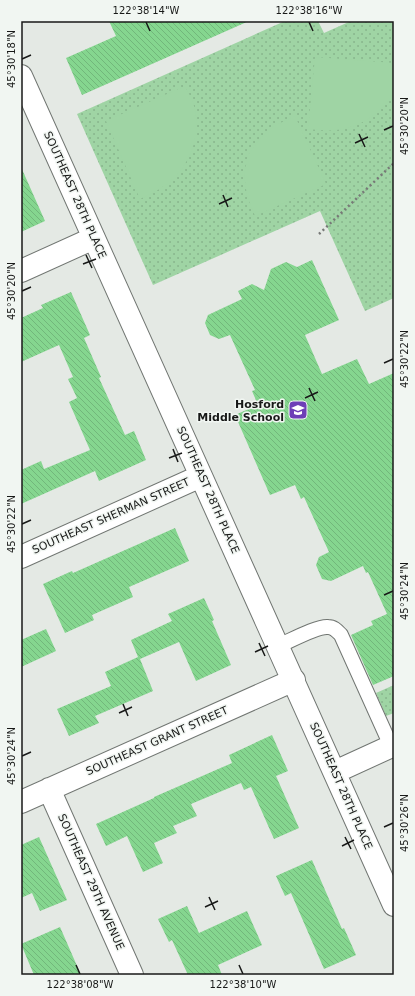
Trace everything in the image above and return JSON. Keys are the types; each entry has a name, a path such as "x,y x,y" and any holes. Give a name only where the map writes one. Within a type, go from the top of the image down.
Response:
{"street":[{"name":"SOUTHEAST 28TH PLACE","path":"21,76 394,905"},
{"path":"21,271 94,238"},
{"name":"SOUTHEAST SHERMAN STREET","path":"21,557 201,476"},
{"name":"SOUTHEAST GRANT STREET","path":"21,802 294,680"},
{"path":"335,772 393,746"},
{"name":"SOUTHEAST 29TH AVENUE","path":"49,789 132,975"}],"lane":[{"path":"278,646 319,628 328,627 336,629 341,635 393,746"}],"path":[{"path":"319,234 394,163"}],"green space":[{"path":"285,21 318,21 324,33 351,21 394,21 394,298 365,311 320,211 153,285 77,114"},
{"path":"315,57 394,63 394,91 381,109 361,123 337,130 308,129"},
{"path":"185,86 194,106 197,124 191,151 183,168 169,183 140,199 106,121"},
{"path":"295,116 326,184 255,216 247,196 244,174 248,155 261,137 274,126"},
{"path":"394,685 394,713 386,716 376,693"}],"building":[{"path":"109,21 249,21 82,95 66,58 116,36"},
{"path":"21,167 45,221 21,232"},
{"path":"312,260 339,320 305,335 322,374 357,359 369,384 394,373 394,676 373,685 351,635 373,625 371,621 387,614 368,572 366,573 363,566 331,581 322,579 316,565 319,557 329,552 304,497 301,499 295,485 270,495 235,415 258,405 252,391 255,390 230,335 219,339 210,335 205,323 208,315 242,299 238,291 252,284 264,290 271,269 286,262 297,267"},
{"path":"71,292 90,335 84,338 101,377 99,378 125,435 134,431 146,460 99,481 95,471 21,504 21,470 41,461 44,469 90,450 69,402 77,398 68,379 73,377 59,345 21,362 21,318 43,308 41,305"},
{"path":"175,528 189,561 129,587 133,597 92,615 94,620 65,633 43,584 72,571 73,573"},
{"path":"204,598 231,665 196,681 179,642 140,659 153,691 95,716 99,723 69,736 57,709 111,686 105,672 138,657 131,640 172,621 168,614"},
{"path":"46,629 56,651 21,667 21,640"},
{"path":"272,735 288,771 276,776 299,828 274,839 251,787 244,790 241,783 191,804 197,816 173,826 177,833 154,843 163,863 143,872 127,836 106,846 96,824 232,763 229,755"},
{"path":"39,837 67,900 40,911 32,893 21,898 21,845"},
{"path":"312,860 342,929 344,928 356,955 324,969 291,893 285,896 276,876"},
{"path":"187,906 199,933 247,911 262,945 218,965 222,975 188,975 172,940 169,942 158,919"},
{"path":"60,927 81,975 34,975 21,944"}],"place":[{"name":"Hosford Middle School","path":"298,410"}]}
